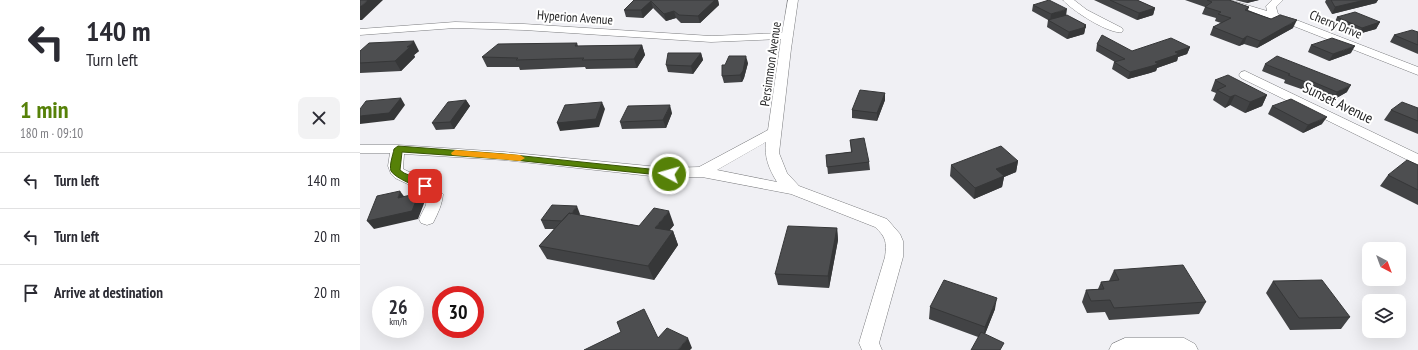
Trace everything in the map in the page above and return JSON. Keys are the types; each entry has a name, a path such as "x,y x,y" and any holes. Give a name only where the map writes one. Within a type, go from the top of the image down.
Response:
{"street":[{"name":"Persimmon Avenue","path":"793,0 772,154 775,166 782,178 794,190"},
{"path":"1068,0 1083,12 1118,30"},
{"name":"Cherry Drive","path":"1220,0 1302,25 1418,71"},
{"path":"1273,16 1272,6 1278,0"},
{"name":"Hyperion Avenue","path":"360,32 417,26 455,25 524,27 711,39 788,36"},
{"name":"Sunset Avenue","path":"1245,75 1418,160"},
{"path":"702,172 775,132"},
{"path":"360,149 398,149 504,156 669,174 702,172 794,190 881,223 891,232 896,244 894,257 869,343 872,350"},
{"path":"398,149 395,166 400,175 425,186 435,194 434,205 427,219"},
{"path":"1119,350 1125,347 1184,347 1188,350"}],"building":[{"path":"360,0 368,0 360,7"},
{"path":"634,0 715,0 698,16 679,15 674,11 664,14 651,1 641,10 624,10"},
{"path":"1049,0 1067,9 1051,14 1033,5"},
{"path":"1110,0 1137,0 1155,8 1139,13"},
{"path":"1207,0 1229,0 1249,7 1245,10 1271,19 1280,15 1297,20 1260,41 1247,36 1243,39 1213,27 1231,18 1218,14 1221,12 1205,7 1212,2"},
{"path":"1331,0 1365,0 1335,7"},
{"path":"1355,12 1380,22 1362,28 1337,17"},
{"path":"1067,15 1086,25 1084,26 1086,27 1069,32 1048,20"},
{"path":"1412,30 1418,32 1418,45 1394,35"},
{"path":"1102,35 1132,51 1171,38 1190,47 1175,52 1179,54 1155,62 1158,64 1130,72 1114,62 1125,59 1097,44"},
{"path":"1332,38 1355,46 1333,54 1311,45"},
{"path":"414,41 407,47 410,47 395,61 360,63 360,51 369,43"},
{"path":"577,43 575,46 642,45 634,59 582,60 584,58 516,60 518,58 482,57 498,44"},
{"path":"668,53 701,53 691,66 666,65"},
{"path":"729,56 746,56 743,71 740,75 722,76 722,65 725,65"},
{"path":"1277,56 1351,85 1337,92 1311,81 1308,83 1265,64"},
{"path":"1228,75 1267,95 1250,102 1235,95 1230,97 1217,90 1226,86 1215,80"},
{"path":"860,90 885,93 877,113 852,110"},
{"path":"401,98 389,113 360,116 360,109 366,101"},
{"path":"1291,99 1327,117 1308,125 1272,106"},
{"path":"466,100 450,122 432,123 448,102"},
{"path":"602,102 596,119 557,123 565,105"},
{"path":"1402,102 1418,108 1418,121 1391,110"},
{"path":"670,105 663,120 620,122 628,106"},
{"path":"864,138 869,162 827,167 826,155 852,152 850,140"},
{"path":"1001,146 1018,161 996,169 1004,176 975,188 951,165"},
{"path":"1407,160 1418,165 1418,190 1388,175"},
{"path":"400,191 398,198 419,193 412,211 367,221 377,196"},
{"path":"552,205 577,206 571,214 569,213 562,221 541,220"},
{"path":"654,208 669,211 655,228 673,231 648,266 539,246 569,213 639,226"},
{"path":"788,226 837,228 828,276 775,274"},
{"path":"1183,265 1206,302 1114,308 1110,300 1091,301 1086,290 1104,289 1101,282 1119,280 1114,270"},
{"path":"944,280 997,298 985,327 930,307"},
{"path":"1322,280 1350,317 1299,318 1273,281"},
{"path":"644,309 658,338 667,328 688,338 678,350 584,350 621,332 617,322"},
{"path":"981,332 1004,343 1000,350 971,350"}],"slow traffic":[{"path":"455,153 520,158"}],"route":[{"path":"425,186 400,175 396,170 395,166 398,149 504,156 669,174"}]}
